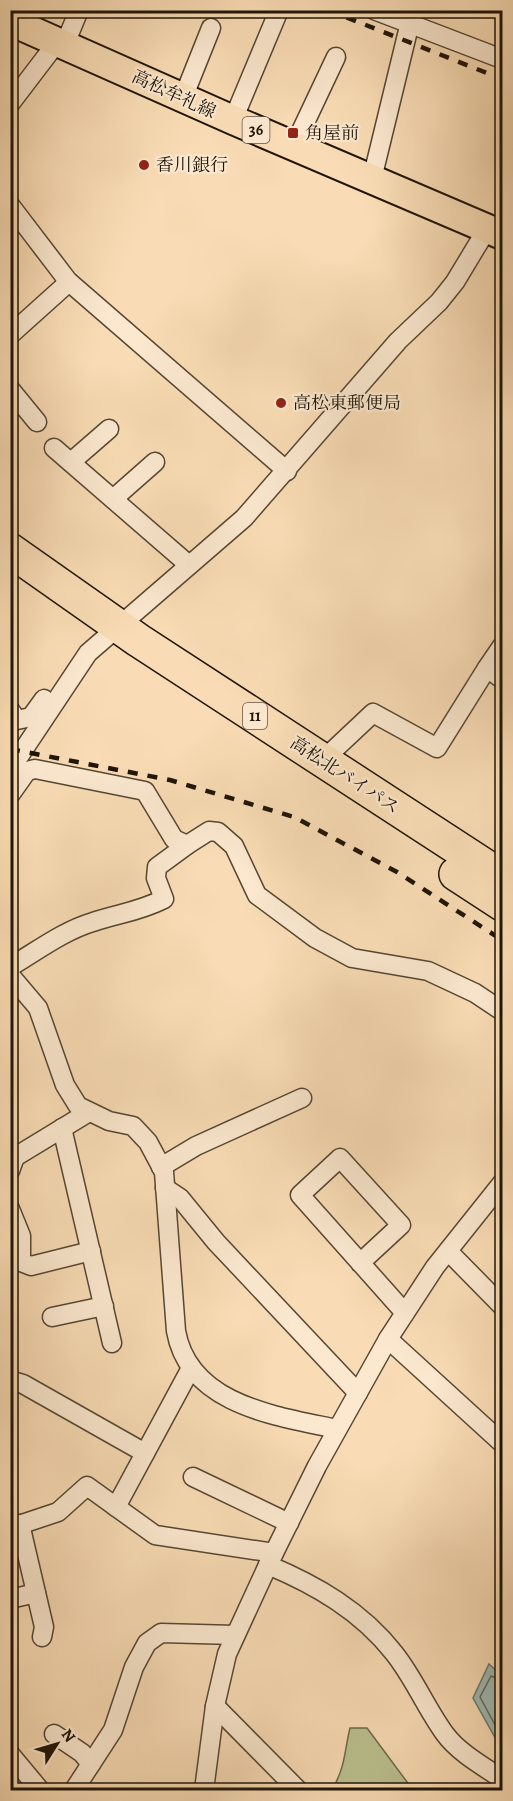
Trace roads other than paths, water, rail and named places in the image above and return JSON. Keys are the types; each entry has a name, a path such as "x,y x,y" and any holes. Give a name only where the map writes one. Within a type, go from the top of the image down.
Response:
{"highway":[{"name":"高松北バイパス","path":"10,550 103,640 323,760 502,877"},
{"name":"高松北バイパス","path":"10,579 502,904"}],"main road":[{"name":"高松牟礼線","path":"10,21 232,120 495,232"}],"street":[{"path":"10,104 62,43 79,10"},
{"path":"232,120 279,10"},
{"path":"374,10 411,17 502,59"},
{"path":"372,179 411,17"},
{"path":"183,98 211,28"},
{"path":"294,146 336,57"},
{"path":"10,205 69,282 287,471"},
{"path":"10,710 17,720 31,717 77,656 103,640 244,518 398,341 439,302 495,232"},
{"path":"10,335 69,282"},
{"path":"10,389 37,422"},
{"path":"71,462 109,429"},
{"path":"54,448 189,565"},
{"path":"113,499 155,462"},
{"path":"10,770 103,640"},
{"path":"323,760 373,713 437,748 502,646"},
{"path":"487,668 502,679"},
{"path":"10,795 27,771 35,769 145,791 174,839 187,845"},
{"path":"10,967 72,930 93,921 140,911 164,899 156,878 157,867 209,831 218,832 234,846 257,896 315,938 352,958 428,971 475,993 502,1011"},
{"path":"10,975 38,1008 65,1084 78,1106 109,1121 133,1126 148,1142 161,1167 165,1188 176,1331 179,1347 191,1368 209,1388 237,1402 269,1415 337,1429"},
{"path":"161,1167 196,1146 302,1098"},
{"path":"10,1171 15,1157 89,1112"},
{"path":"62,1128 112,1343"},
{"path":"360,1263 401,1225 340,1158 300,1196 360,1263 405,1313"},
{"path":"204,1791 215,1706 227,1654 271,1559 337,1429 388,1339 448,1251 502,1183"},
{"path":"165,1188 180,1198 216,1242 358,1393"},
{"path":"10,1209 21,1236 21,1262 31,1266 91,1251"},
{"path":"448,1251 502,1306"},
{"path":"52,1317 104,1306"},
{"path":"388,1339 502,1443"},
{"path":"116,1507 191,1368"},
{"path":"10,1380 23,1384 145,1454"},
{"path":"193,1477 289,1523"},
{"path":"42,1638 44,1627 36,1593 15,1526 58,1512 87,1486 155,1535 271,1559 335,1597 393,1652 446,1735 472,1758 502,1779"},
{"path":"10,1599 36,1593"},
{"path":"74,1791 112,1730 134,1667 147,1643 160,1633 235,1635"},
{"path":"215,1706 298,1791"},
{"path":"54,1734 82,1753 91,1764"},
{"path":"10,1755 40,1791"}],"water":[{"path":"489,1664 502,1676 502,1750 473,1698"}],"railway":[{"path":"328,10 502,79"},
{"path":"10,749 170,780 294,817 397,872 502,940"}],"place":[{"name":"角屋前","path":"293,133"},
{"name":"香川銀行","path":"144,165"},
{"name":"高松東郵便局","path":"281,403"}]}
